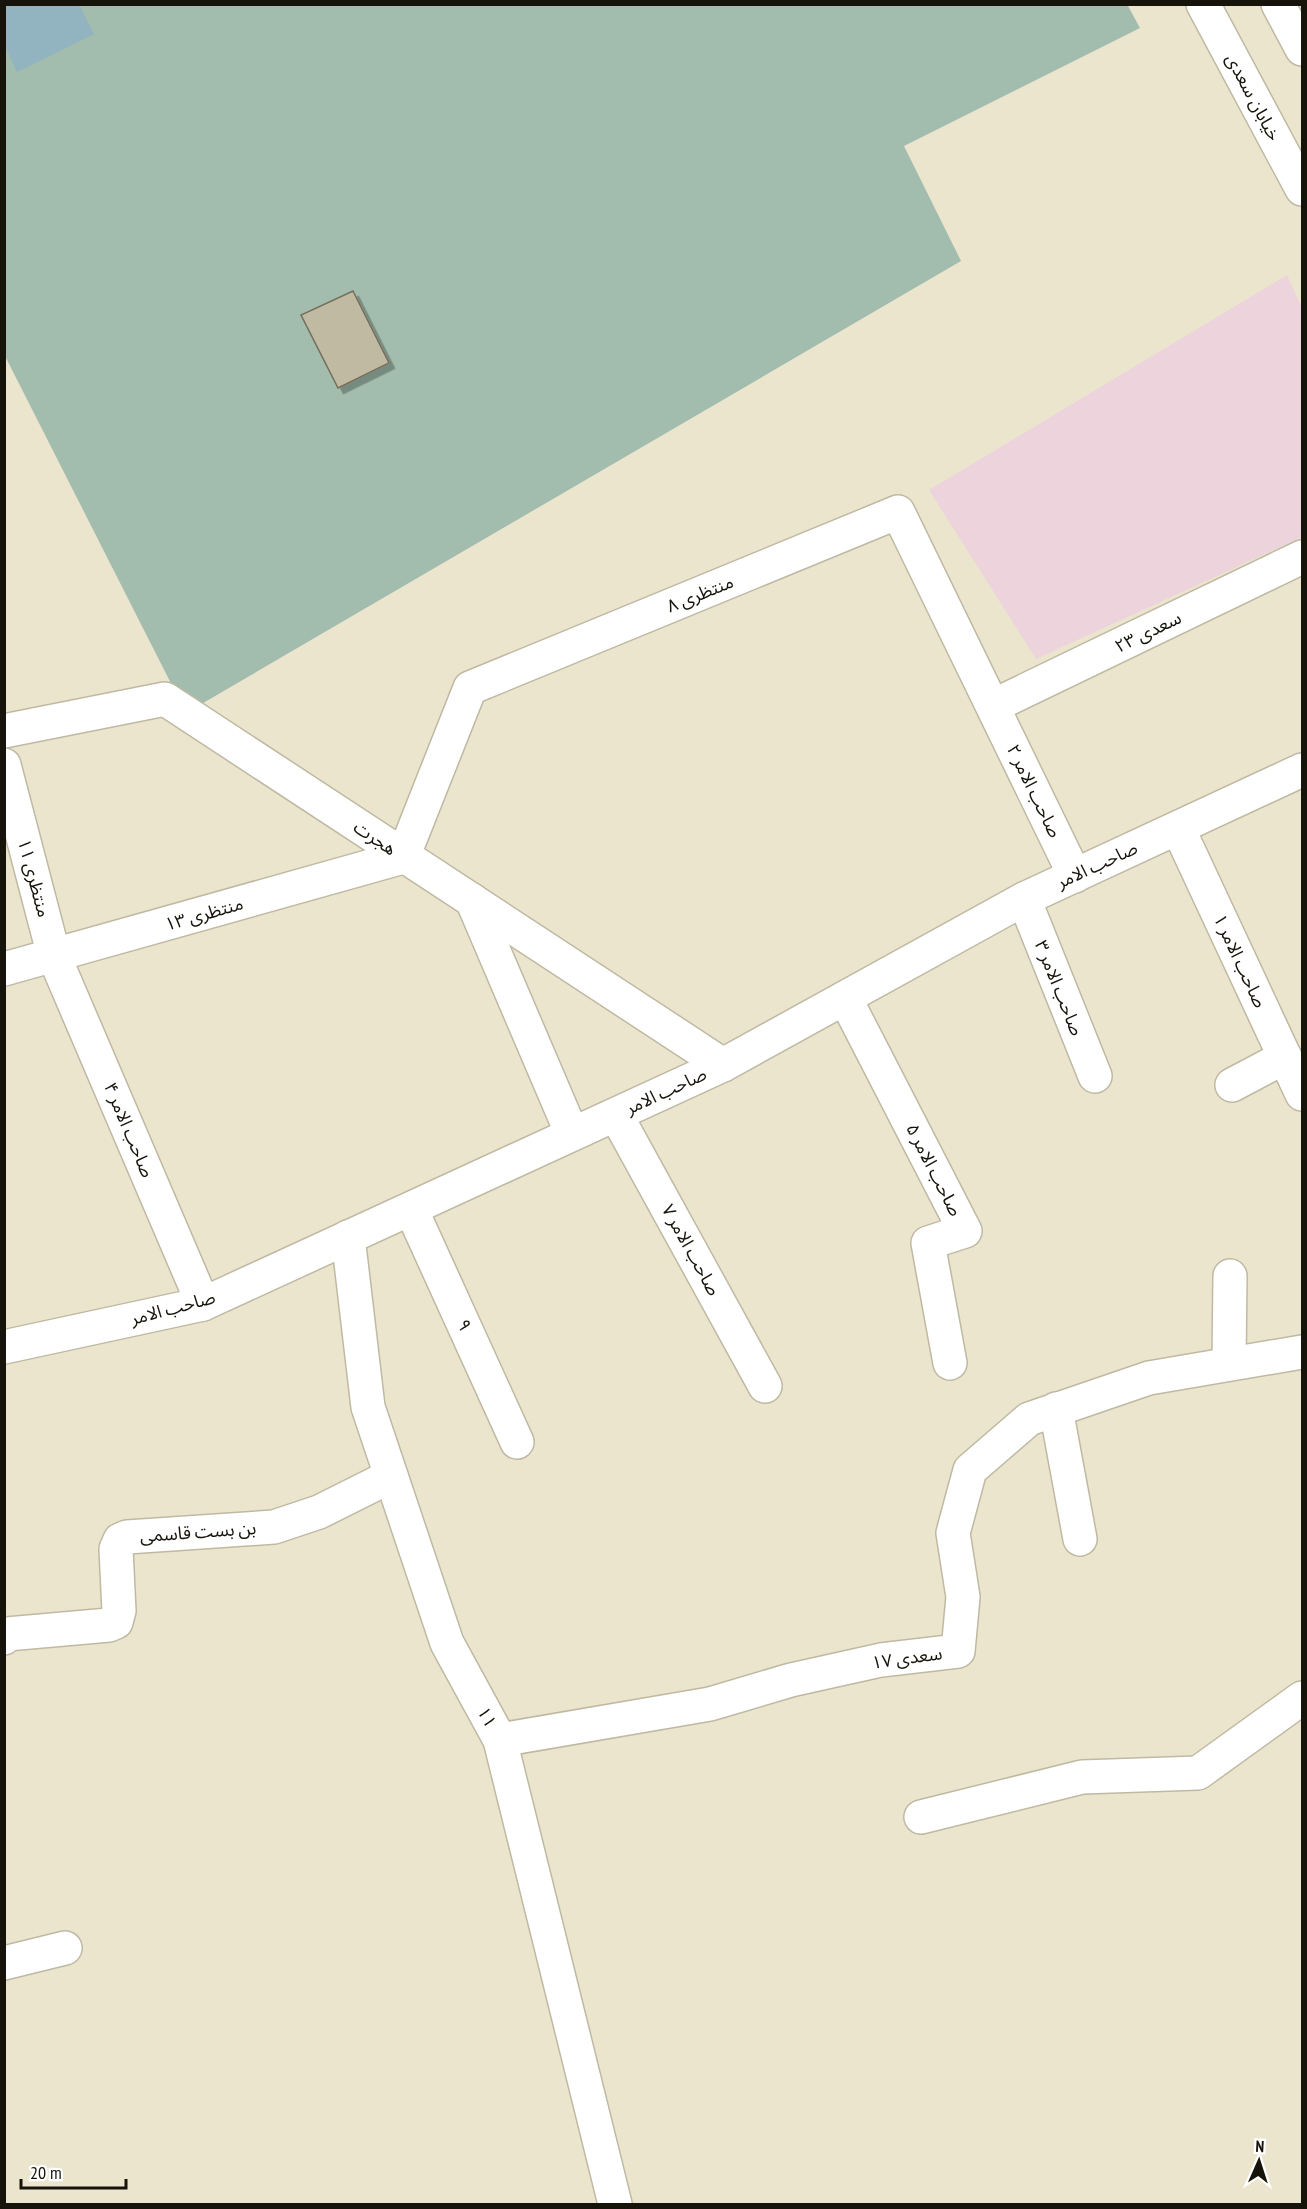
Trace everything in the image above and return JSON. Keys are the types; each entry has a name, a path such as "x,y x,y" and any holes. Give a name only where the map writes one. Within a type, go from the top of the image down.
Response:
{"street":[{"name":"خیابان سعدی","path":"1203,4 1302,189"},
{"path":"1278,4 1302,50"},
{"name":"منتظری ۸","path":"403,857 470,688 898,513 993,706"},
{"name":"سعدی ۲۳","path":"993,706 1302,557"},
{"name":"هجرت","path":"4,731 165,699 723,1065"},
{"name":"صاحب الامر ۲","path":"993,706 1075,876"},
{"name":"منتظری ۱۱","path":"4,765 54,956"},
{"name":"صاحب الامر","path":"4,1347 204,1304 723,1065 1023,899 1302,770"},
{"name":"صاحب الامر ۱","path":"1178,828 1302,1094"},
{"name":"منتظری ۱۳","path":"4,969 403,857"},
{"name":"صاحب الامر ۳","path":"1023,899 1095,1076"},
{"path":"472,900 572,1134"},
{"name":"صاحب الامر ۴","path":"54,956 204,1304"},
{"name":"صاحب الامر ۵","path":"845,998 965,1231 928,1243 950,1363"},
{"path":"1232,1085 1285,1057"},
{"name":"صاحب الامر ۷","path":"616,1115 765,1386"},
{"name":"۹","path":"411,1209 517,1442"},
{"name":"۱۱","path":"348,1237 368,1407 447,1643 500,1740 615,2205"},
{"path":"1229,1363 1230,1276"},
{"name":"سعدی ۱۷","path":"500,1740 607,1724 710,1704 791,1680 881,1660 958,1650 963,1597 953,1533 970,1470 1029,1419 1056,1409 1149,1378 1302,1352"},
{"path":"1056,1409 1080,1539"},
{"name":"بن بست قاسمی","path":"4,1638 7,1634 109,1625 116,1622 119,1611 117,1549 120,1540 127,1537 274,1527 319,1512 391,1476"},
{"path":"921,1817 1082,1778 1198,1773 1302,1698"},
{"path":"4,1963 65,1948"}],"shaded area":[{"path":"1287,275 1302,308 1302,537 1036,659 929,490"}],"green space":[{"path":"1127,4 1140,28 904,146 961,261 186,713 5,356 5,5"}],"water":[{"path":"5,4 79,5 94,34 17,72 5,46"}],"building":[{"path":"353,291 389,363 338,388 301,315"}]}
